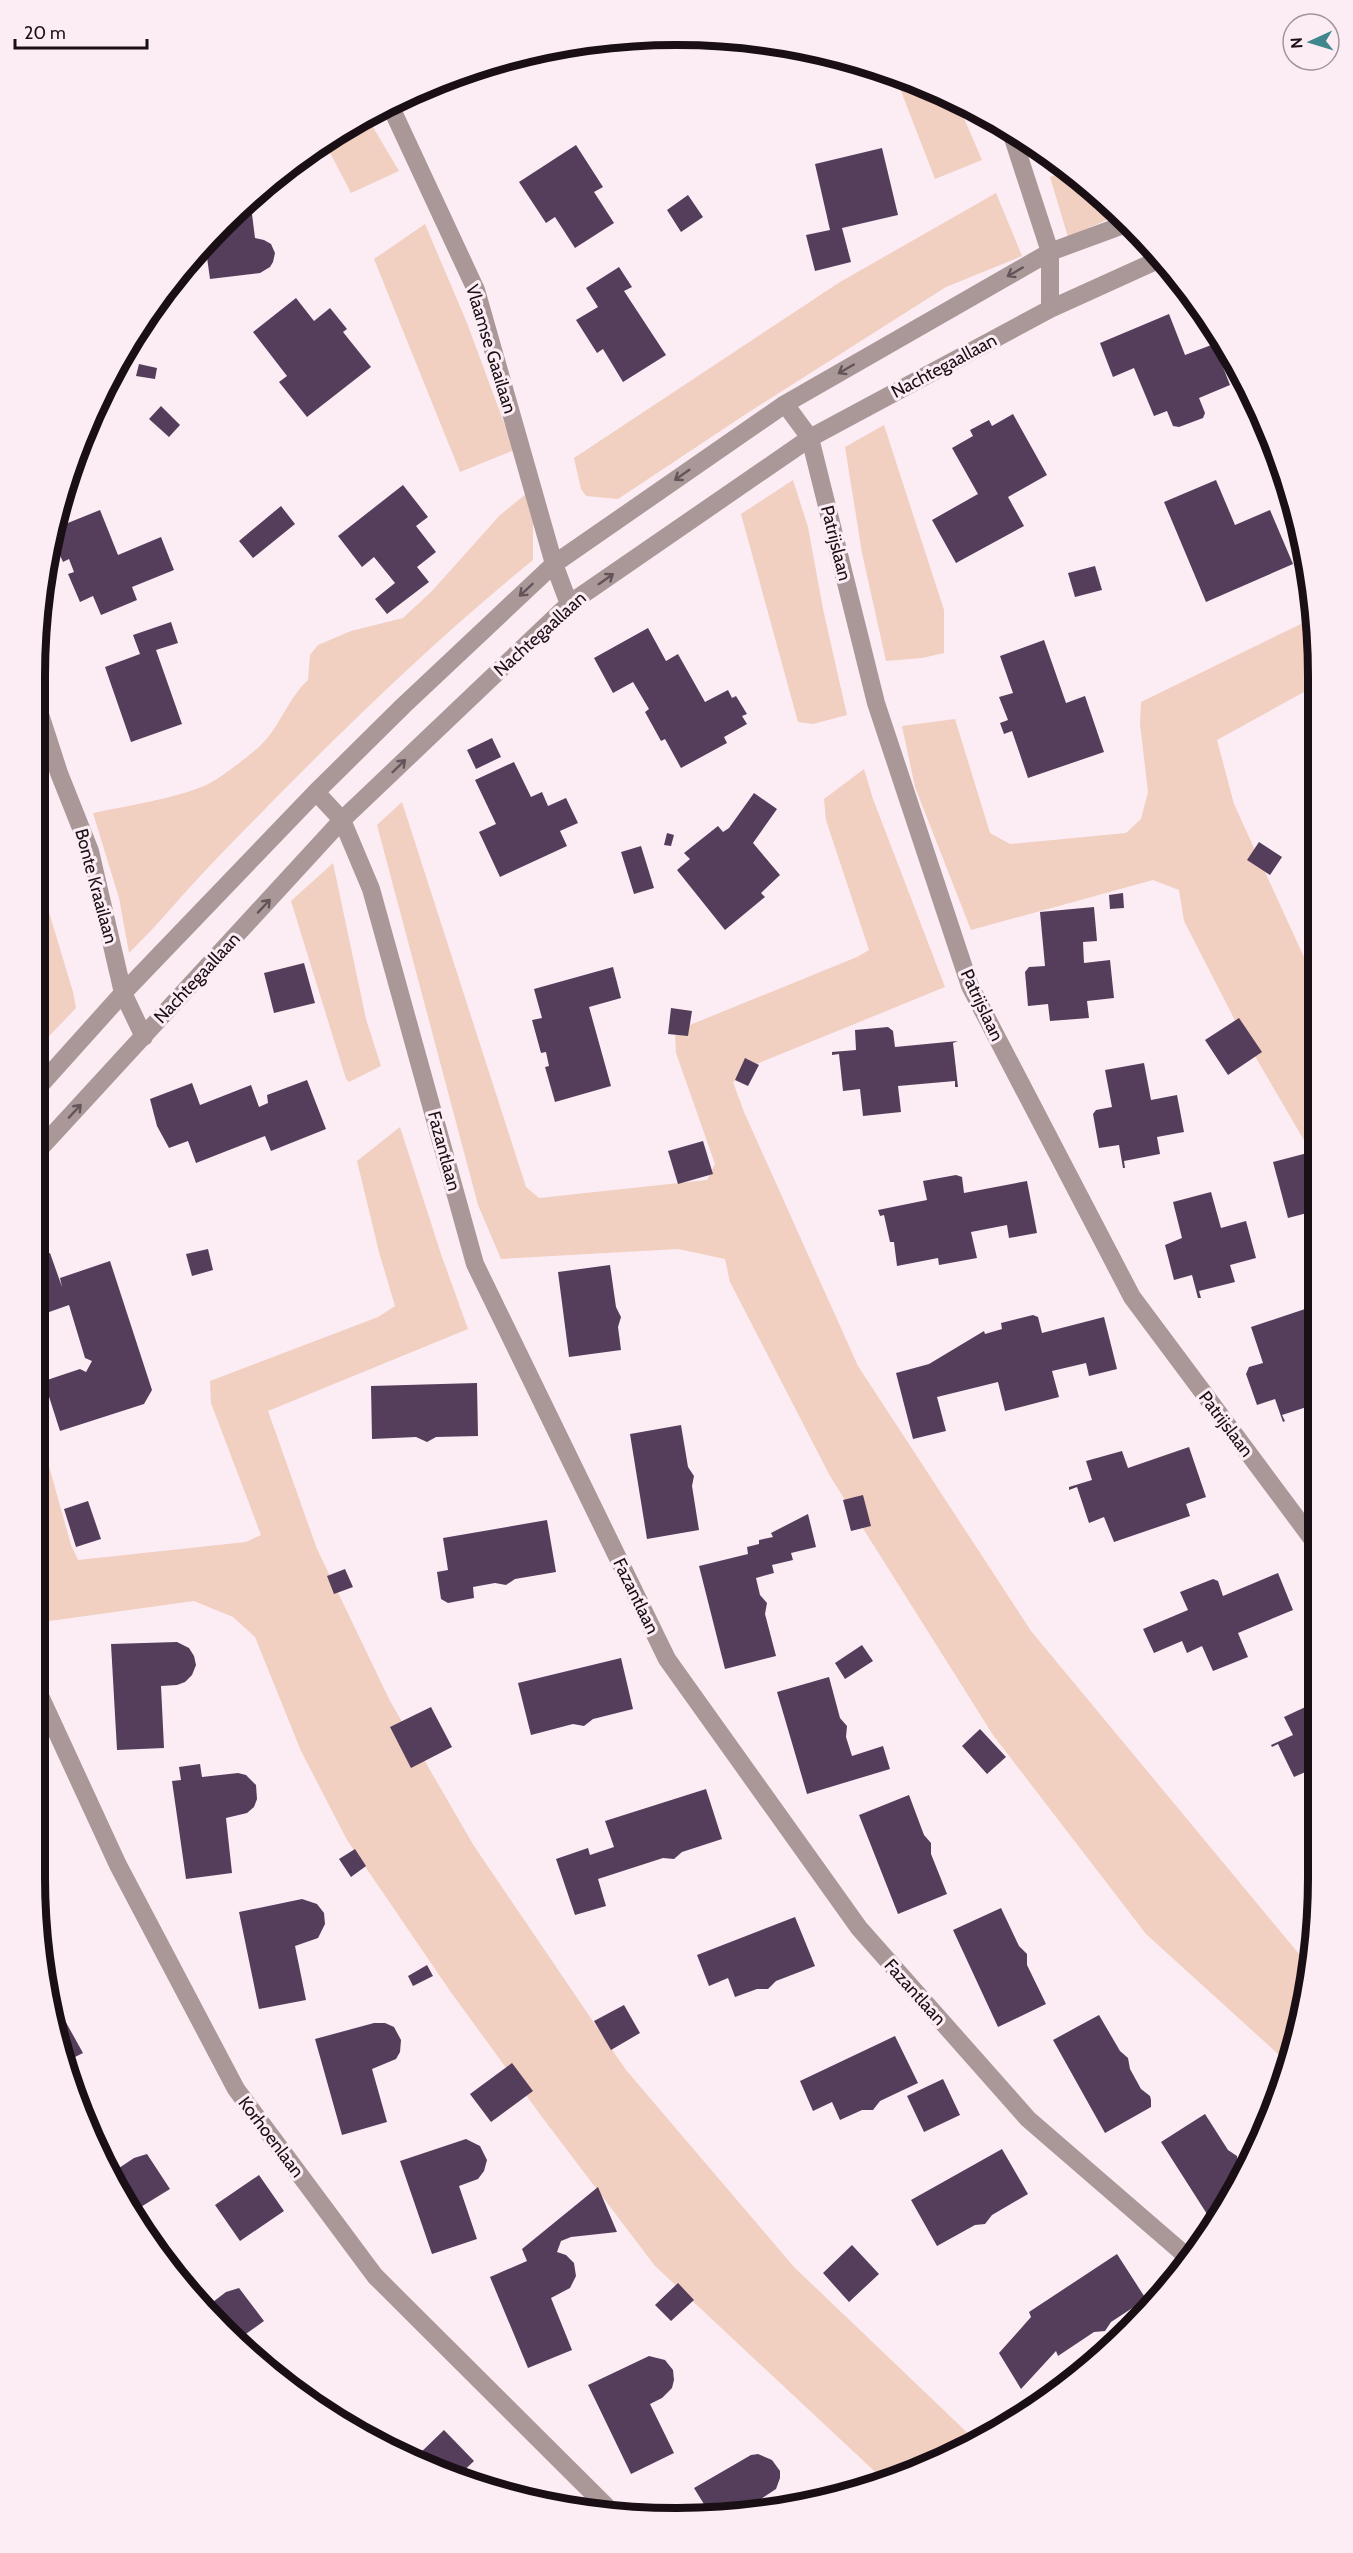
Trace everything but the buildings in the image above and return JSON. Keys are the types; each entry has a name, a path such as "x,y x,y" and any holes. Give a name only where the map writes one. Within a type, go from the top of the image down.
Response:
{"street":[{"name":"Vlaamse Gaailaan","path":"393,112 476,290 554,564 568,604"},
{"path":"1015,144 1050,252 1050,309"},
{"path":"45,1080 123,993 316,792 403,705 554,564 785,404 1050,252 1119,226"},
{"name":"Nachtegaallaan","path":"45,1143 342,820 568,604 810,438 1050,309 1153,262"},
{"name":"Patrijslaan","path":"785,404 810,438 876,703 970,986 1132,1297 1308,1533"},
{"name":"Bonte Kraailaan","path":"45,730 59,773 90,850 123,993 144,1036"},
{"name":"Fazantlaan","path":"316,792 342,820 371,889 475,1264 667,1659 859,1928 1028,2119 1183,2253"},
{"name":"Korhoenlaan","path":"45,1707 118,1865 236,2089 375,2276 604,2504"}],"shaded area":[{"path":"899,86 962,113 982,160 935,179"},
{"path":"371,124 399,171 351,193 328,150"},
{"path":"1059,173 1110,218 1068,237 1050,177"},
{"path":"996,193 1022,256 946,287 749,412 618,499 586,496 581,489 574,458 840,282"},
{"path":"425,224 467,323 514,450 460,472 374,259"},
{"path":"884,425 944,610 944,653 922,658 886,661 862,553 845,447"},
{"path":"793,480 808,527 823,609 847,715 813,724 798,722 741,514"},
{"path":"526,494 533,519 533,560 412,665 335,739 210,865 129,953 119,898 93,813 192,791 210,783 233,768 267,738 295,695 308,680 310,655 318,645 351,631 403,618 432,591 500,515"},
{"path":"1306,622 1308,690 1217,740 1234,804 1308,966 1308,1147 1242,1034 1184,921 1179,890 1153,880 971,930 915,787 902,726 955,719 990,833 1010,844 1126,833 1141,819 1148,792 1140,724 1141,702"},
{"path":"864,769 873,799 945,987 754,1065 733,1082 744,1112 858,1366 1031,1631 1303,1959 1296,2000 1281,2057 1146,1934 993,1735 830,1476 730,1282 725,1259 678,1249 501,1259 478,1205 377,825 402,802 526,1187 539,1198 707,1180 715,1164 676,1053 675,1031 857,957 869,950 826,820 824,799"},
{"path":"333,863 366,1019 381,1066 349,1082 346,1079 291,901"},
{"path":"45,899 73,992 76,1008 45,1041"},
{"path":"400,1127 468,1329 268,1411 317,1549 390,1701 474,1846 626,2070 794,2267 970,2435 956,2443 878,2474 655,2266 450,1991 347,1840 301,1751 255,1637 233,1617 194,1601 45,1622 45,1452 71,1545 78,1560 246,1542 261,1535 211,1403 210,1381 378,1317 395,1306 357,1161"}]}
